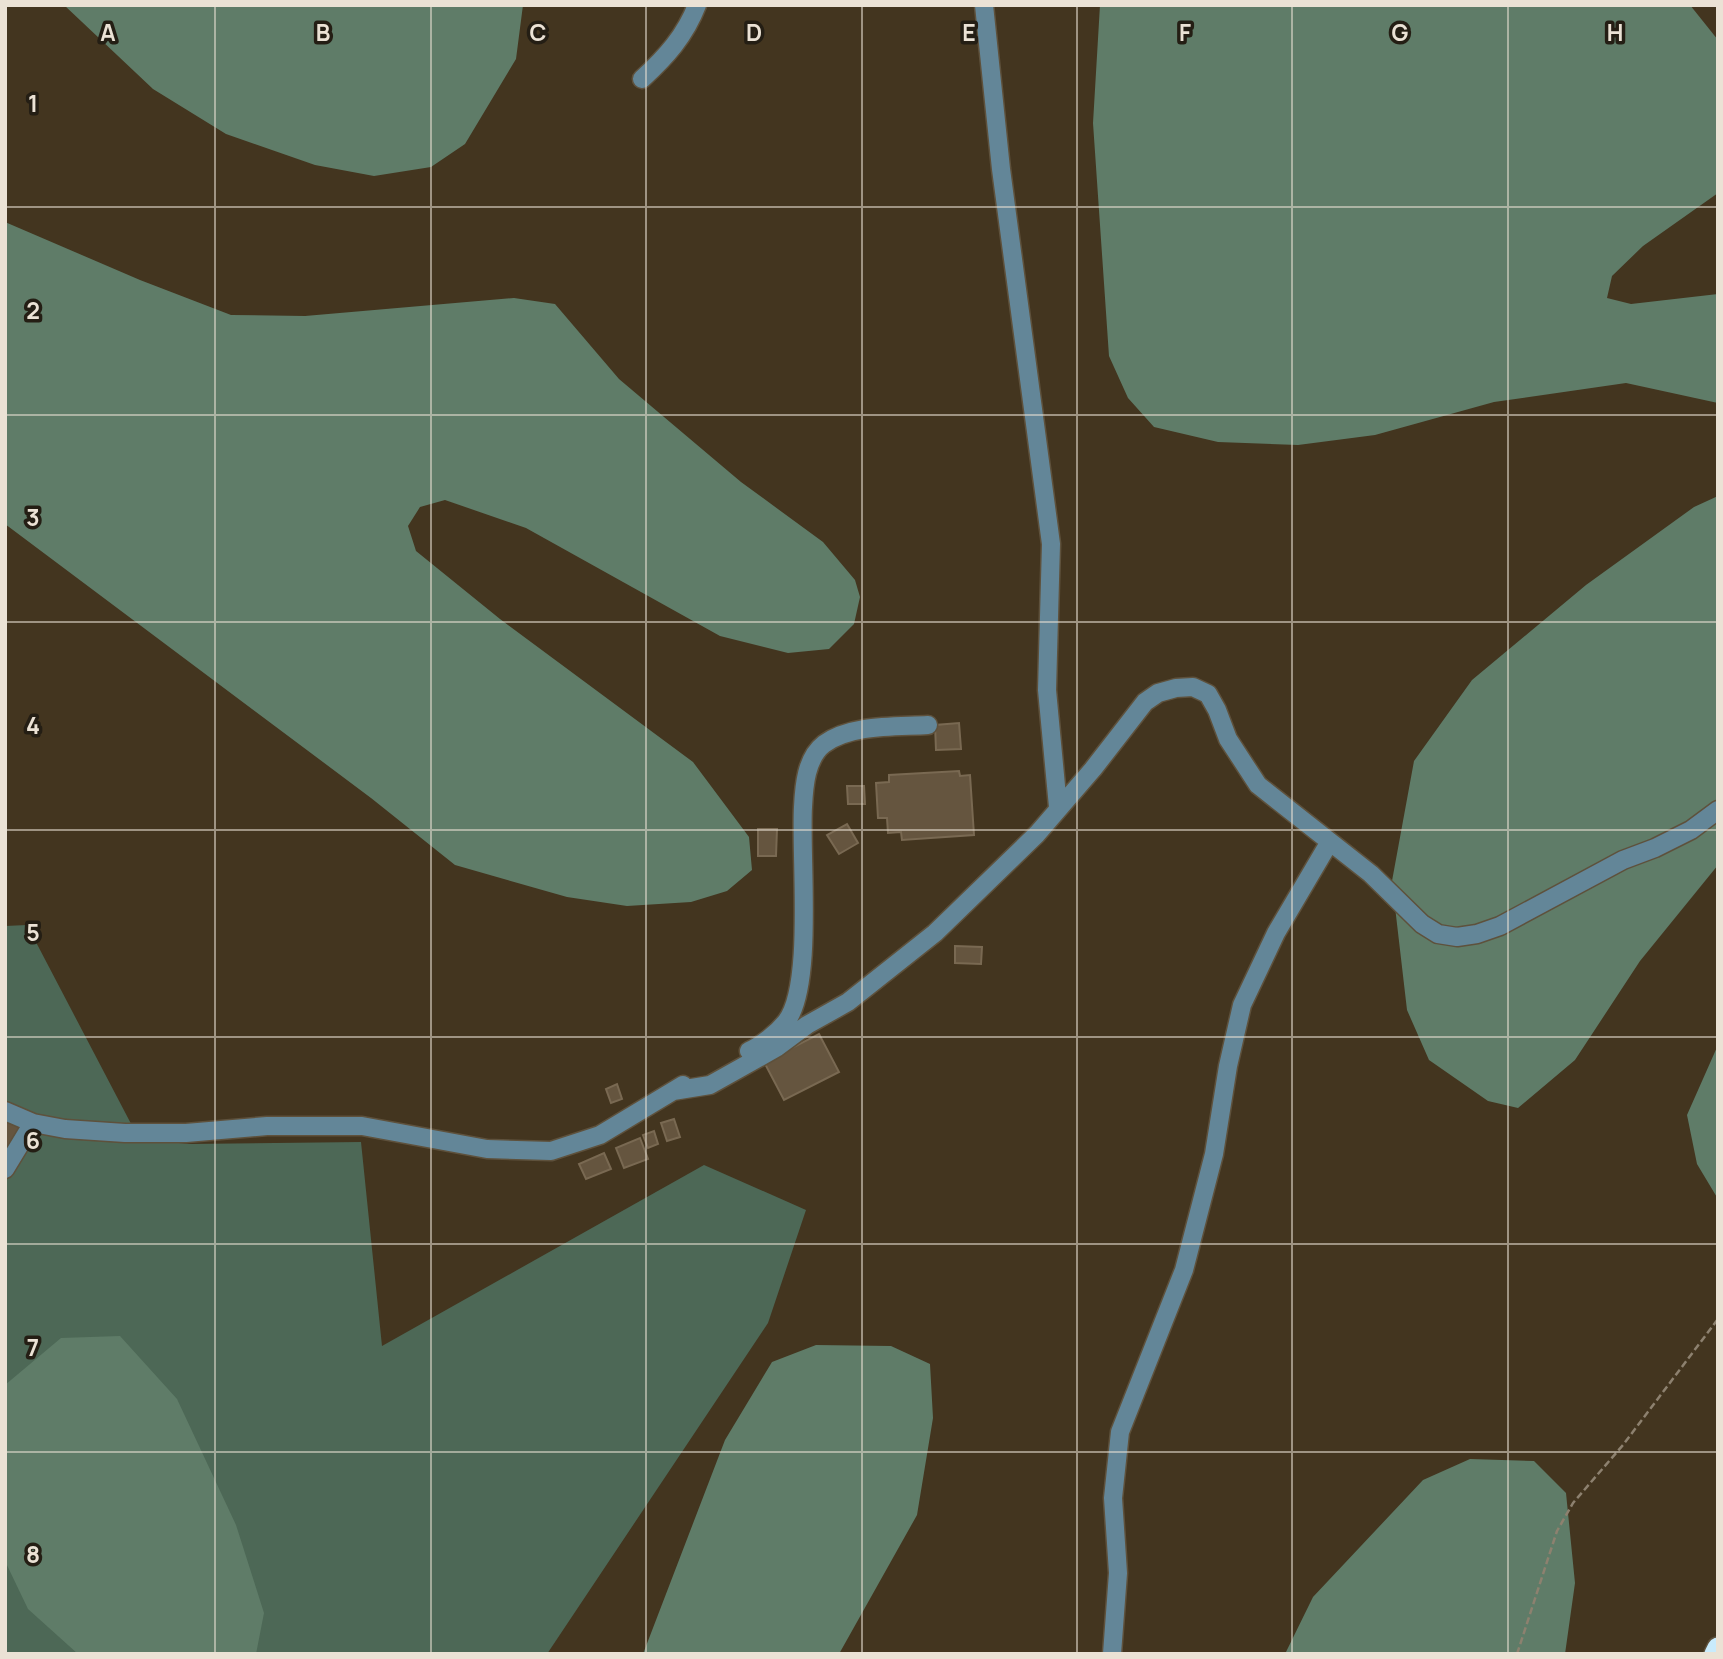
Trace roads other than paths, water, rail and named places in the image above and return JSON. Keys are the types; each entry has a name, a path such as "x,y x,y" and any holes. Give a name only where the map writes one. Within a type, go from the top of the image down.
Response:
{"highway":[{"path":"1714,1654 1718,1648"}],"street":[{"path":"642,79 664,59 682,36 697,5"},
{"path":"984,5 1001,169 1051,544 1047,690 1058,807"},
{"path":"673,1091 710,1085 849,1002 935,933 1037,834 1093,769 1144,702 1158,693 1176,688 1193,687 1208,694 1227,739 1258,785 1371,874 1422,924 1438,934 1457,937 1477,934 1521,916 1623,860 1691,830 1718,810"},
{"path":"5,1111 33,1123 65,1129 186,1133 267,1126 362,1126 487,1149 551,1151 600,1135 673,1091 759,1046 787,1021 799,992 803,949 801,837 804,783 811,760 823,745 844,733 928,725"},
{"path":"1112,1654 1118,1573 1113,1498 1120,1432 1184,1270 1214,1154 1228,1066 1242,1005 1276,933 1329,842"},
{"path":"5,1169 33,1123"}]}
